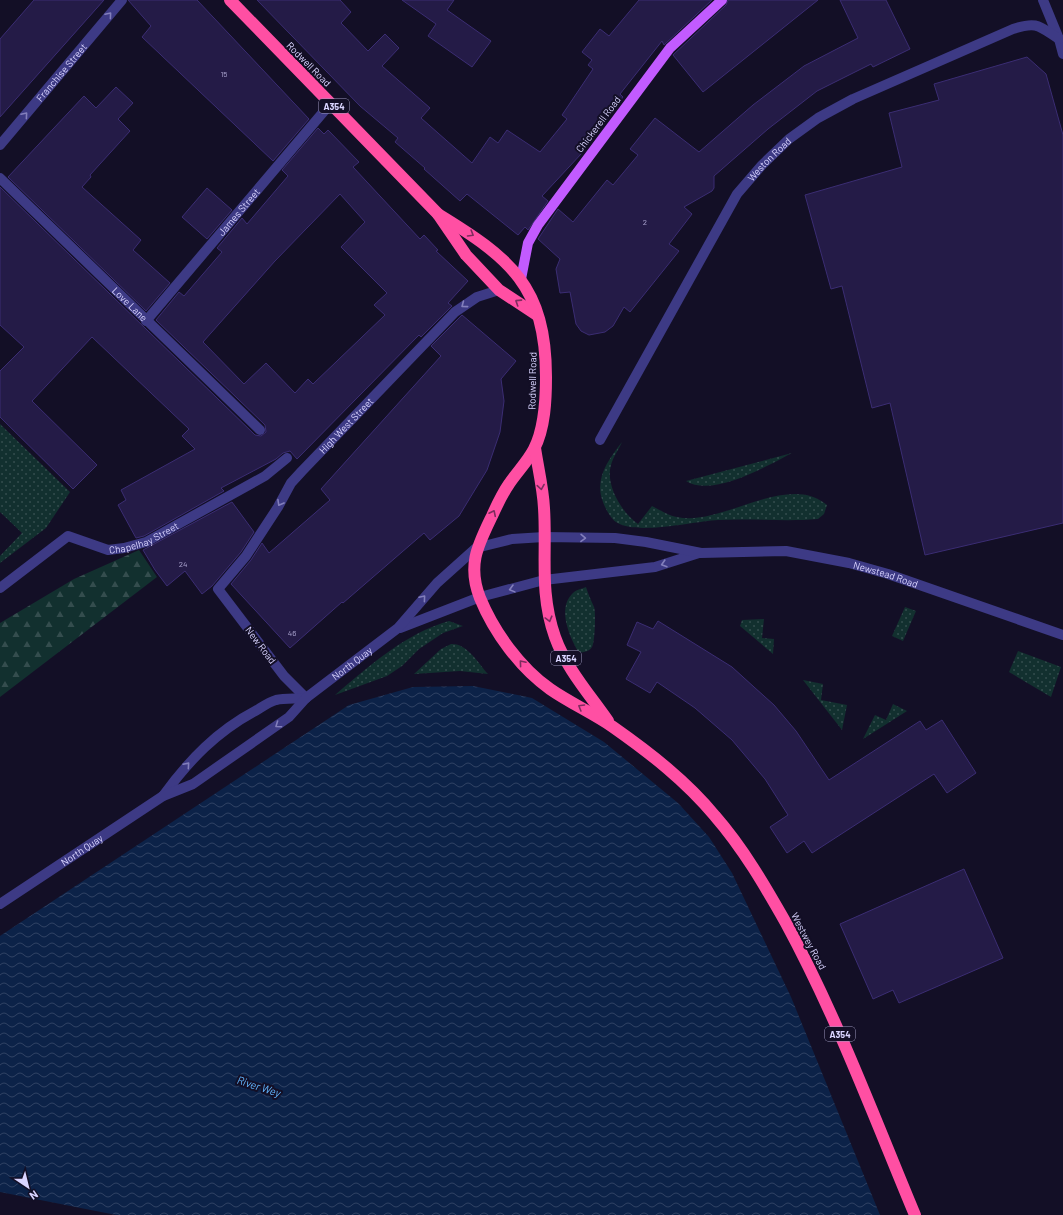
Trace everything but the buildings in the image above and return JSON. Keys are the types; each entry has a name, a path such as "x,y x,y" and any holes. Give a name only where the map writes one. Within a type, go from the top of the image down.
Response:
{"highway":[{"name":"Rodwell Road","path":"230,0 438,214 466,255 499,290 537,315"},
{"name":"Rodwell Road","path":"438,214 478,238 499,255 521,279 529,293 544,339 546,390 544,414 535,448 506,488 476,548"},
{"name":"Rodwell Road","path":"535,448 544,507 544,537"},
{"name":"A354","path":"544,537 544,580"},
{"name":"A354","path":"476,548 474,576 480,597"},
{"name":"Westwey Road","path":"544,580 545,601 556,639 573,670 611,726"},
{"name":"Westwey Road","path":"480,597 504,641 524,667 551,690 611,726 670,770 696,794 718,819 766,889 819,987 916,1215"}],"main road":[{"name":"Chickerell Road","path":"521,279 528,243 538,225 670,48 722,0"}],"street":[{"name":"Franchise Street","path":"0,145 122,0"},
{"path":"1043,0 1059,39 1063,54"},
{"name":"Weston Road","path":"600,440 737,194 762,165 789,139 818,118 853,99 1013,29 1028,24 1039,26 1059,39"},
{"name":"James Street","path":"146,320 331,103"},
{"name":"Love Lane","path":"0,178 260,430"},
{"name":"High West Street","path":"218,589 246,556 291,484 302,471 455,312 477,297 499,290"},
{"name":"Chapelhay Street","path":"0,588 68,536 108,550 124,548 146,542 265,476 287,458"},
{"name":"Newstead Road","path":"476,548 512,539 544,537 615,538 646,542 701,553 786,551 849,563 888,574 1063,635"},
{"name":"North Quay","path":"0,904 163,796 193,784 289,717 306,698 398,628 437,583 476,548"},
{"name":"Newstead Road","path":"480,597 544,580 655,566 701,553"},
{"name":"New Road","path":"218,589 284,676 306,698"},
{"name":"North Quay","path":"398,628 480,597"},
{"name":"North Quay","path":"163,796 197,753 223,731 275,700 306,698"}],"green space":[{"path":"0,424 70,492 46,528 0,563 0,556 22,533 0,512"},
{"path":"622,442 611,465 610,481 616,498 621,506 638,524 652,506 677,517 695,518 714,515 774,496 793,494 811,496 827,505 824,514 818,519 718,520 651,528 625,526 616,522 608,513 603,502 600,485 607,463"},
{"path":"792,453 754,472 724,483 710,486 697,485 686,481"},
{"path":"139,550 157,577 0,697 0,623 74,579"},
{"path":"586,587 595,610 594,640 591,648 587,651 579,653 566,624 565,615 568,600 573,593"},
{"path":"905,607 916,611 903,641 892,636"},
{"path":"764,619 762,638 774,639 773,654 740,626 742,620"},
{"path":"449,621 463,626 443,633 419,649 402,666 387,676 335,695 375,662 403,642 433,626"},
{"path":"451,644 467,650 488,674 460,671 414,674 441,649"},
{"path":"1018,651 1061,667 1051,697 1009,672"},
{"path":"803,680 823,684 821,700 847,705 842,730"},
{"path":"893,704 907,711 863,739 875,715 886,720"}],"water":[{"name":"River Wey","path":"473,686 532,698 604,742 678,803 709,837 732,873 791,997 880,1215 116,1215 0,1192 0,936 349,705 413,687"}]}
